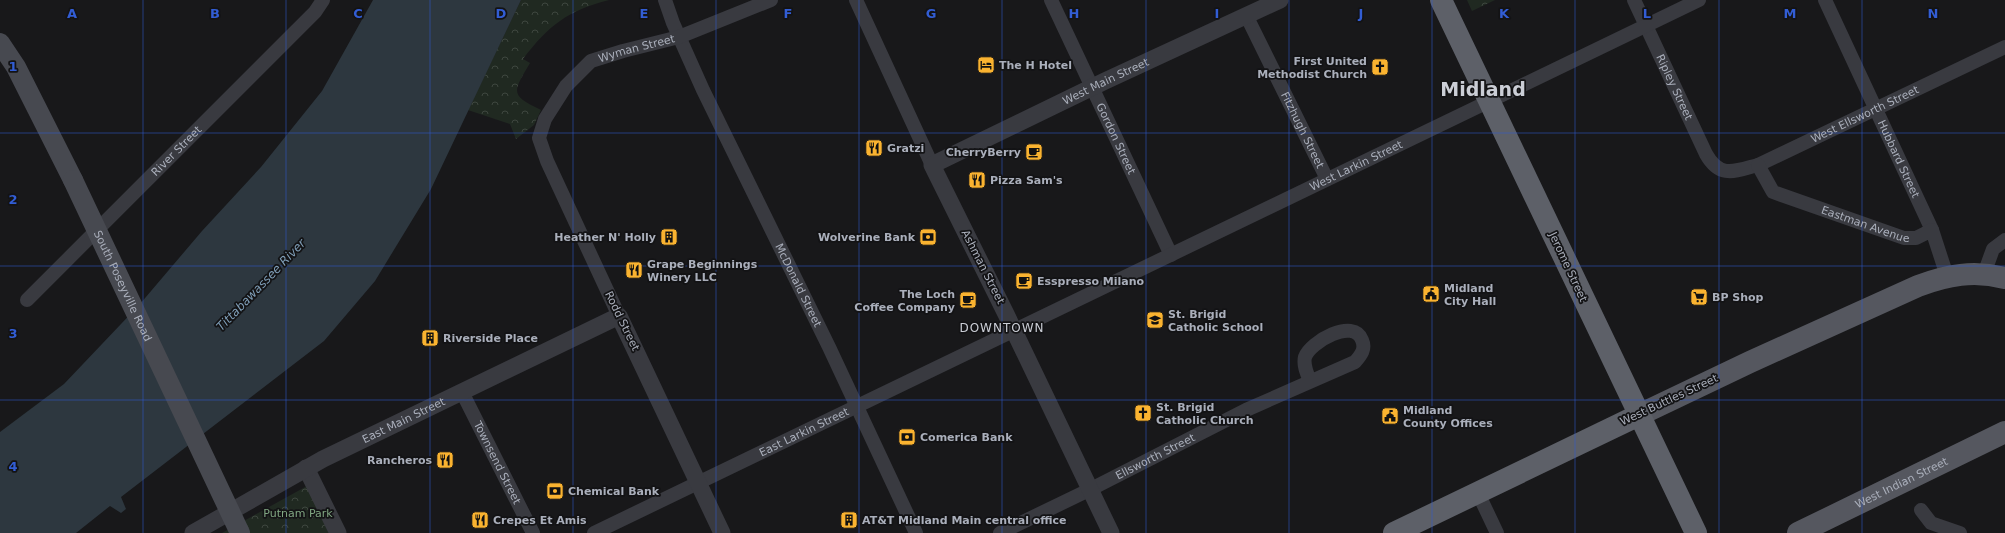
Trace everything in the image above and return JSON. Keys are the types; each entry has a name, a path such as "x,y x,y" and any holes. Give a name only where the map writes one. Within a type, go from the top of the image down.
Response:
{"highway":[{"name":"Jerome Street","path":"1441,0 1696,533"},
{"name":"West Buttles Street","path":"1394,533 1639,414"}],"main road":[{"name":"South Poseyville Road","path":"0,43 16,67 74,180 240,533"},
{"name":"West Buttles Street","path":"1639,414 1918,286 1947,276"},
{"path":"1947,276 1995,276"},
{"name":"West Indian Street","path":"1798,533 2005,432"}],"street":[{"name":"River Street","path":"26,300 315,12 323,0"},
{"name":"Wyman Street","path":"551,108 566,86 592,61 623,51 679,37 665,0"},
{"path":"679,37 771,0"},
{"name":"Ashman Street","path":"856,0 932,165 1014,330 1111,533"},
{"name":"Gordon Street","path":"1051,0 1171,255"},
{"name":"West Main Street","path":"932,165 1092,88 1247,17 1280,0"},
{"name":"Ripley Street","path":"1634,0 1706,154 1712,164 1721,171"},
{"name":"West Larkin Street","path":"1014,330 1698,0"},
{"name":"Hubbard Street","path":"1825,0 1932,230"},
{"name":"Fitzhugh Street","path":"1247,17 1327,179"},
{"name":"McDonald Street","path":"679,37 916,533"},
{"name":"West Ellsworth Street","path":"1721,171 1732,171 1758,165 2005,47"},
{"name":"Rodd Street","path":"551,108 538,138 568,209 722,533"},
{"name":"Eastman Avenue","path":"1758,165 1773,192 1904,238 1916,238 1932,230"},
{"path":"1932,230 1947,276"},
{"path":"1995,276 1993,249 2005,240"},
{"name":"East Main Street","path":"194,533 323,459 619,316"},
{"name":"East Larkin Street","path":"594,533 1014,330"},
{"name":"Ellsworth Street","path":"1000,533 1091,489 1246,410 1310,381"},
{"name":"Townsend Street","path":"462,392 533,533"},
{"path":"306,468 338,533"},
{"path":"1478,492 1497,533"},
{"path":"1921,510 1931,523 1960,533"}],"green space":[{"path":"521,0 609,0 582,9 560,21 532,47 523,59 530,63 520,80 517,92 523,100 541,110 534,125 516,139 510,124 468,110"},
{"path":"1467,0 1495,0 1472,11"},
{"name":"Putnam Park","path":"307,486 329,533 222,533"}],"water":[{"name":"Tittabawassee River","path":"373,0 521,0 431,189 375,281 324,341 121,497 126,509 121,513 110,506 76,533 0,533 0,432 64,384 140,304 202,231 261,167 322,91"}],"place":[{"name":"The H Hotel","path":"986,65"},
{"name":"First United Methodist Church","path":"1380,67"},
{"name":"Gratzi","path":"874,148"},
{"name":"CherryBerry","path":"1034,152"},
{"name":"Pizza Sam's","path":"977,180"},
{"name":"Heather N' Holly","path":"669,237"},
{"name":"Wolverine Bank","path":"928,237"},
{"name":"Grape Beginnings Winery LLC","path":"634,270"},
{"name":"Esspresso Milano","path":"1024,281"},
{"name":"Midland City Hall","path":"1431,294"},
{"name":"BP Shop","path":"1699,297"},
{"name":"The Loch Coffee Company","path":"968,300"},
{"name":"St. Brigid Catholic School","path":"1155,320"},
{"name":"Riverside Place","path":"430,338"},
{"name":"St. Brigid Catholic Church","path":"1143,413"},
{"name":"Midland County Offices","path":"1390,416"},
{"name":"Comerica Bank","path":"907,437"},
{"name":"Rancheros","path":"445,460"},
{"name":"Chemical Bank","path":"555,491"},
{"name":"Crepes Et Amis","path":"480,520"},
{"name":"AT&T Midland Main central office","path":"849,520"}],"district":[{"name":"Midland","path":"1483,89"},
{"name":"DOWNTOWN","path":"1002,328"}]}
